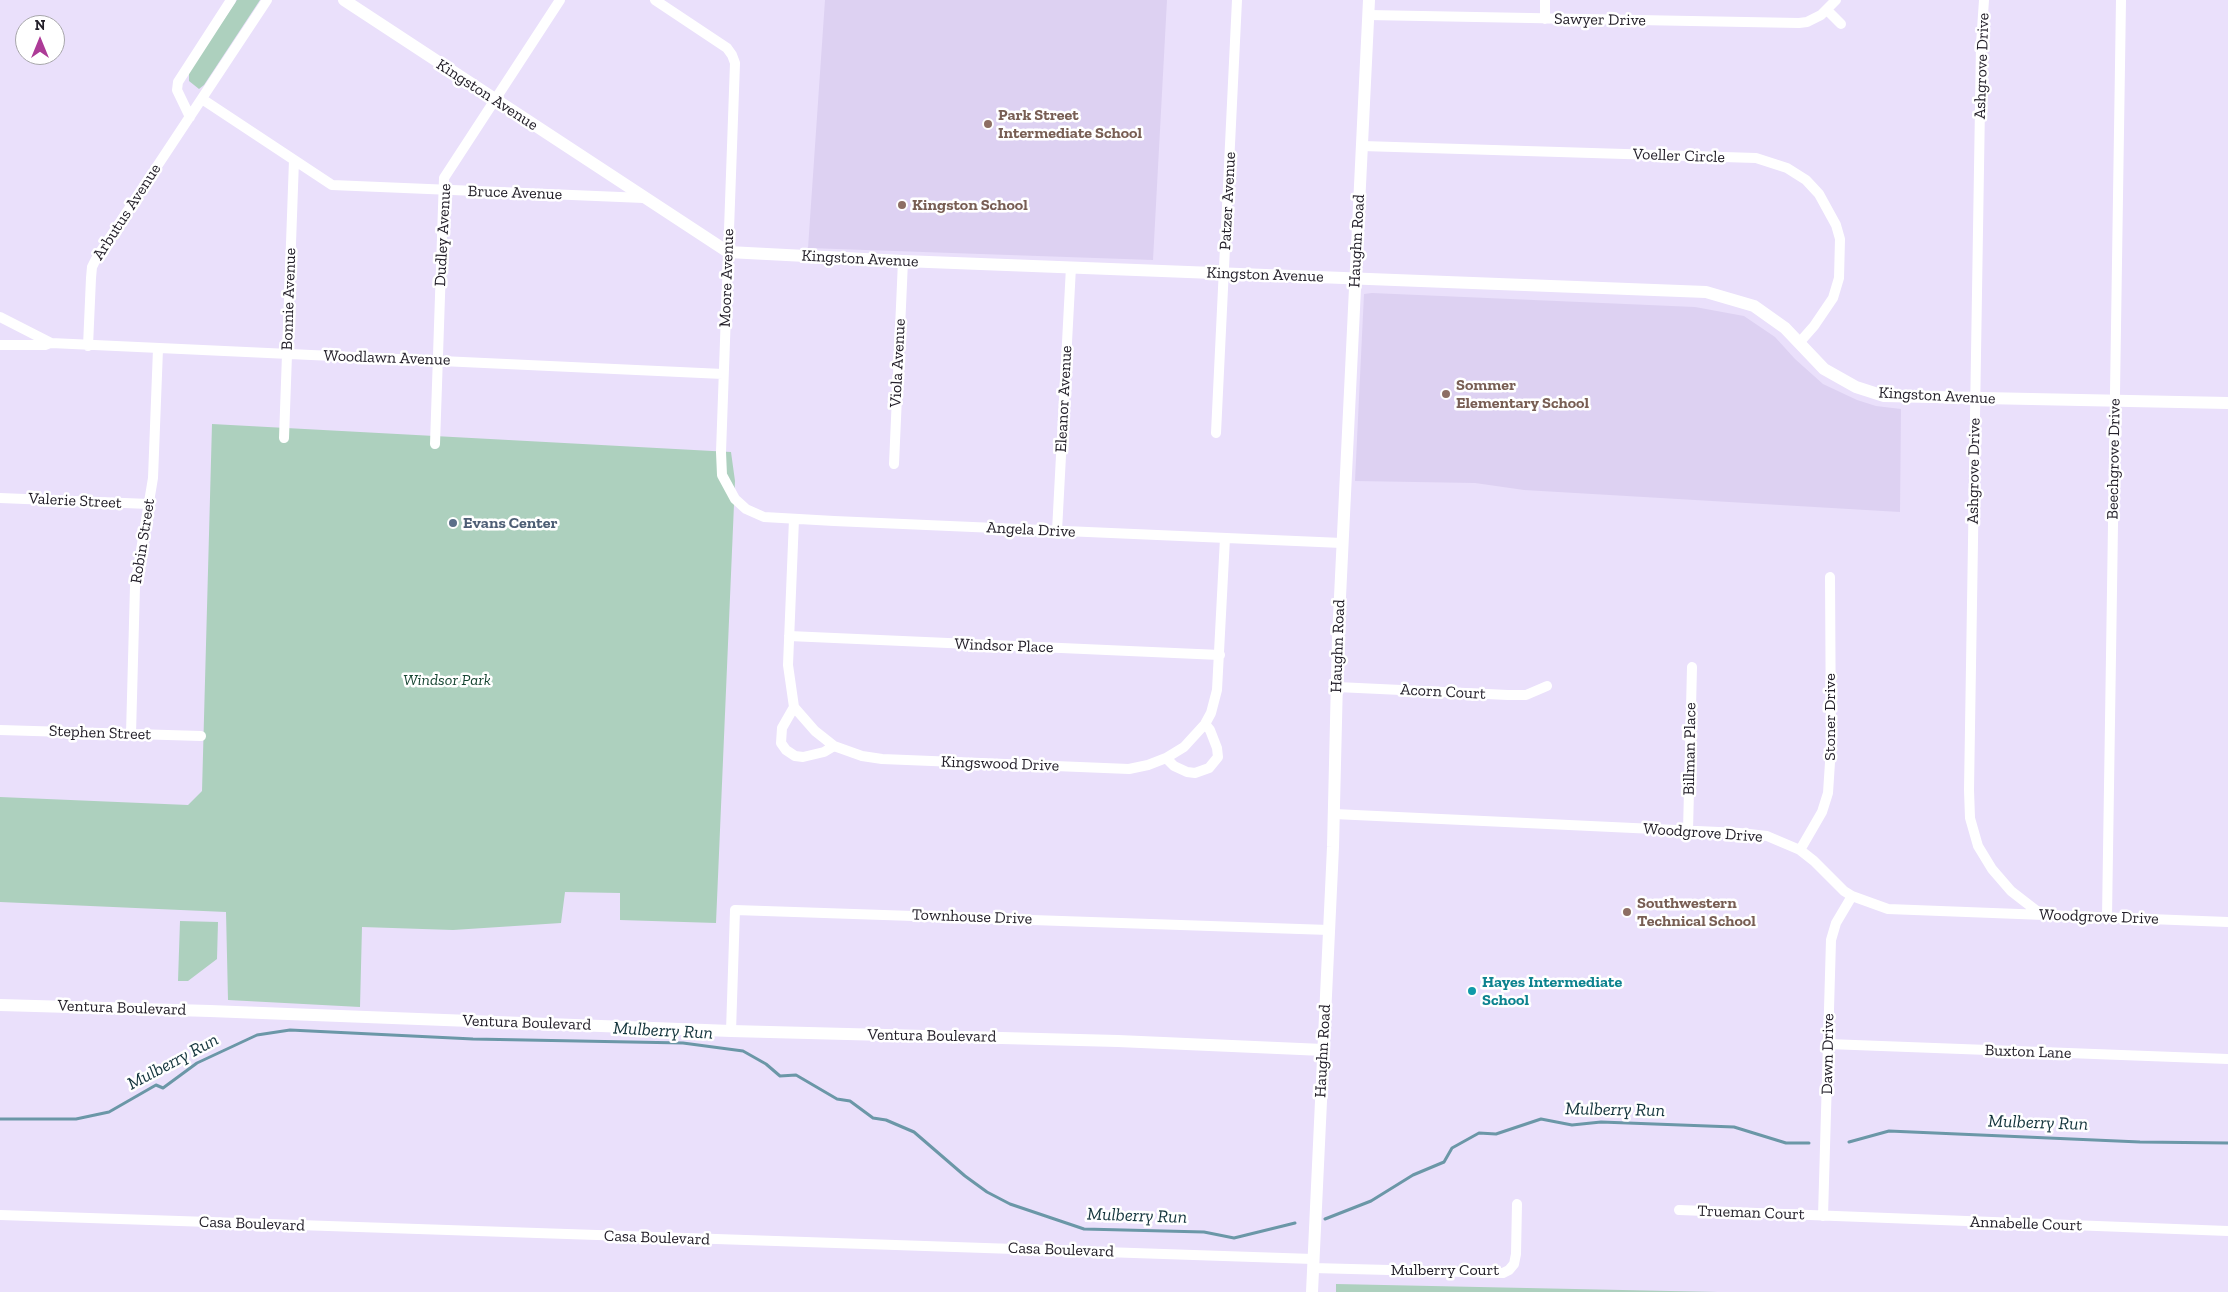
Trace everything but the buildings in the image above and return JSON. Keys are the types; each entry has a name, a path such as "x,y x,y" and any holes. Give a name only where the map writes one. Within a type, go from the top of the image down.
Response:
{"street":[{"path":"190,117 178,93 178,82 231,0"},
{"name":"Arbutus Avenue","path":"88,346 92,267 267,0"},
{"name":"Kingston Avenue","path":"344,0 728,252 903,261 1706,292 1754,306 1770,316 1800,343 1824,369 1868,392 1905,398 2228,403"},
{"name":"Dudley Avenue","path":"435,444 444,178 560,0"},
{"name":"Moore Avenue","path":"655,0 727,48 732,55 734,63 721,452 722,476 729,491"},
{"name":"Patzer Avenue","path":"1216,433 1237,0"},
{"name":"Haughn Road","path":"1312,1292 1334,814 1336,687 1342,543 1369,0"},
{"path":"1545,0 1545,19"},
{"name":"Sawyer Drive","path":"1368,15 1799,24 1814,20 1836,0"},
{"name":"Ashgrove Drive","path":"1984,0 1980,44 1970,818 1978,846 1992,870 2011,891 2042,915"},
{"name":"Beechgrove Drive","path":"2107,917 2121,0"},
{"path":"1827,10 1841,24"},
{"name":"Bruce Avenue","path":"202,99 324,180 342,186 644,198"},
{"name":"Voeller Circle","path":"1362,146 1756,158 1787,168 1806,180 1819,194 1836,225 1840,239 1838,278 1833,298 1800,343"},
{"name":"Bonnie Avenue","path":"284,438 294,160"},
{"name":"Viola Avenue","path":"894,464 903,261"},
{"name":"Eleanor Avenue","path":"1057,531 1070,267"},
{"name":"Woodlawn Avenue","path":"0,317 51,343 88,346 723,374"},
{"name":"Woodlawn Avenue","path":"0,345 45,345 51,343"},
{"name":"Robin Street","path":"131,734 135,586 153,478 158,349"},
{"name":"Angela Drive","path":"729,491 735,499 755,514 764,517 1342,543"},
{"name":"Valerie Street","path":"0,498 149,504"},
{"path":"794,519 788,665 794,707 782,728 782,743 786,750 795,756 810,756 834,746"},
{"name":"Kingswood Drive","path":"794,707 815,731 834,746 862,756 882,759 1109,769 1138,767 1166,758 1184,747 1205,724 1211,713 1217,690 1220,655 1225,538"},
{"name":"Stoner Drive","path":"1800,850 1822,812 1828,793 1831,737 1830,577"},
{"name":"Windsor Place","path":"789,636 1220,655"},
{"name":"Billman Place","path":"1688,831 1692,667"},
{"name":"Acorn Court","path":"1336,687 1526,695 1547,686"},
{"path":"1166,758 1174,766 1187,772 1195,773 1209,768 1218,757 1217,748 1210,730 1205,724"},
{"name":"Stephen Street","path":"0,730 201,736"},
{"name":"Woodgrove Drive","path":"1334,814 1767,836 1800,850 1814,860 1844,891 1852,896 1875,905 1900,911 2228,922"},
{"name":"Dawn Drive","path":"1823,1216 1831,940 1836,923 1852,896"},
{"name":"Townhouse Drive","path":"730,1031 734,910 1329,930"},
{"name":"Ventura Boulevard","path":"0,1005 230,1011 730,1031 1118,1041 1324,1050"},
{"name":"Buxton Lane","path":"1828,1044 2228,1059"},
{"name":"Mulberry Court","path":"1313,1264 1502,1273 1509,1270 1514,1264 1517,1204"},
{"name":"Trueman Court","path":"1679,1210 1823,1216"},
{"name":"Casa Boulevard","path":"0,1215 1313,1264"},
{"name":"Annabelle Court","path":"1823,1216 2228,1231"}],"shaded area":[{"name":"Park Street Intermediate School","path":"825,0 1167,0 1153,260 808,248"},
{"path":"1364,294 1695,307 1744,316 1775,337 1795,359 1823,384 1857,400 1876,406 1901,409 1900,512 1524,490 1475,483 1355,481"}],"green space":[{"path":"237,0 260,0 204,85 199,89 189,81 189,71"},
{"name":"Windsor Park","path":"212,424 731,452 735,481 716,923 620,920 620,893 565,892 561,923 453,930 362,927 360,1007 228,1000 226,912 0,902 0,797 188,805 202,791"},
{"path":"180,921 218,922 217,959 188,981 178,981"},
{"path":"1336,1284 1718,1292 1336,1292"}],"waterway":[{"name":"Mulberry Run","path":"0,1119 76,1119 109,1112 156,1085 163,1088 197,1063 257,1035 290,1030 473,1039 683,1043 743,1051 766,1064 780,1076 796,1075 837,1099 850,1101 873,1118 886,1120 914,1132 965,1176 987,1192 1010,1204 1084,1229 1204,1232 1234,1238 1295,1223"},
{"name":"Mulberry Run","path":"1325,1219 1371,1201 1413,1175 1444,1162 1452,1148 1479,1133 1496,1134 1541,1119 1572,1125 1601,1122 1734,1127 1786,1143 1809,1143"},
{"name":"Mulberry Run","path":"1849,1142 1889,1131 2140,1142 2228,1143"}],"place":[{"name":"Park Street Intermediate School","path":"988,124"},
{"name":"Kingston School","path":"902,205"},
{"name":"Sommer Elementary School","path":"1446,394"},
{"name":"Evans Center","path":"453,523"},
{"name":"Southwestern Technical School","path":"1627,912"},
{"name":"Hayes Intermediate School","path":"1472,991"}]}
